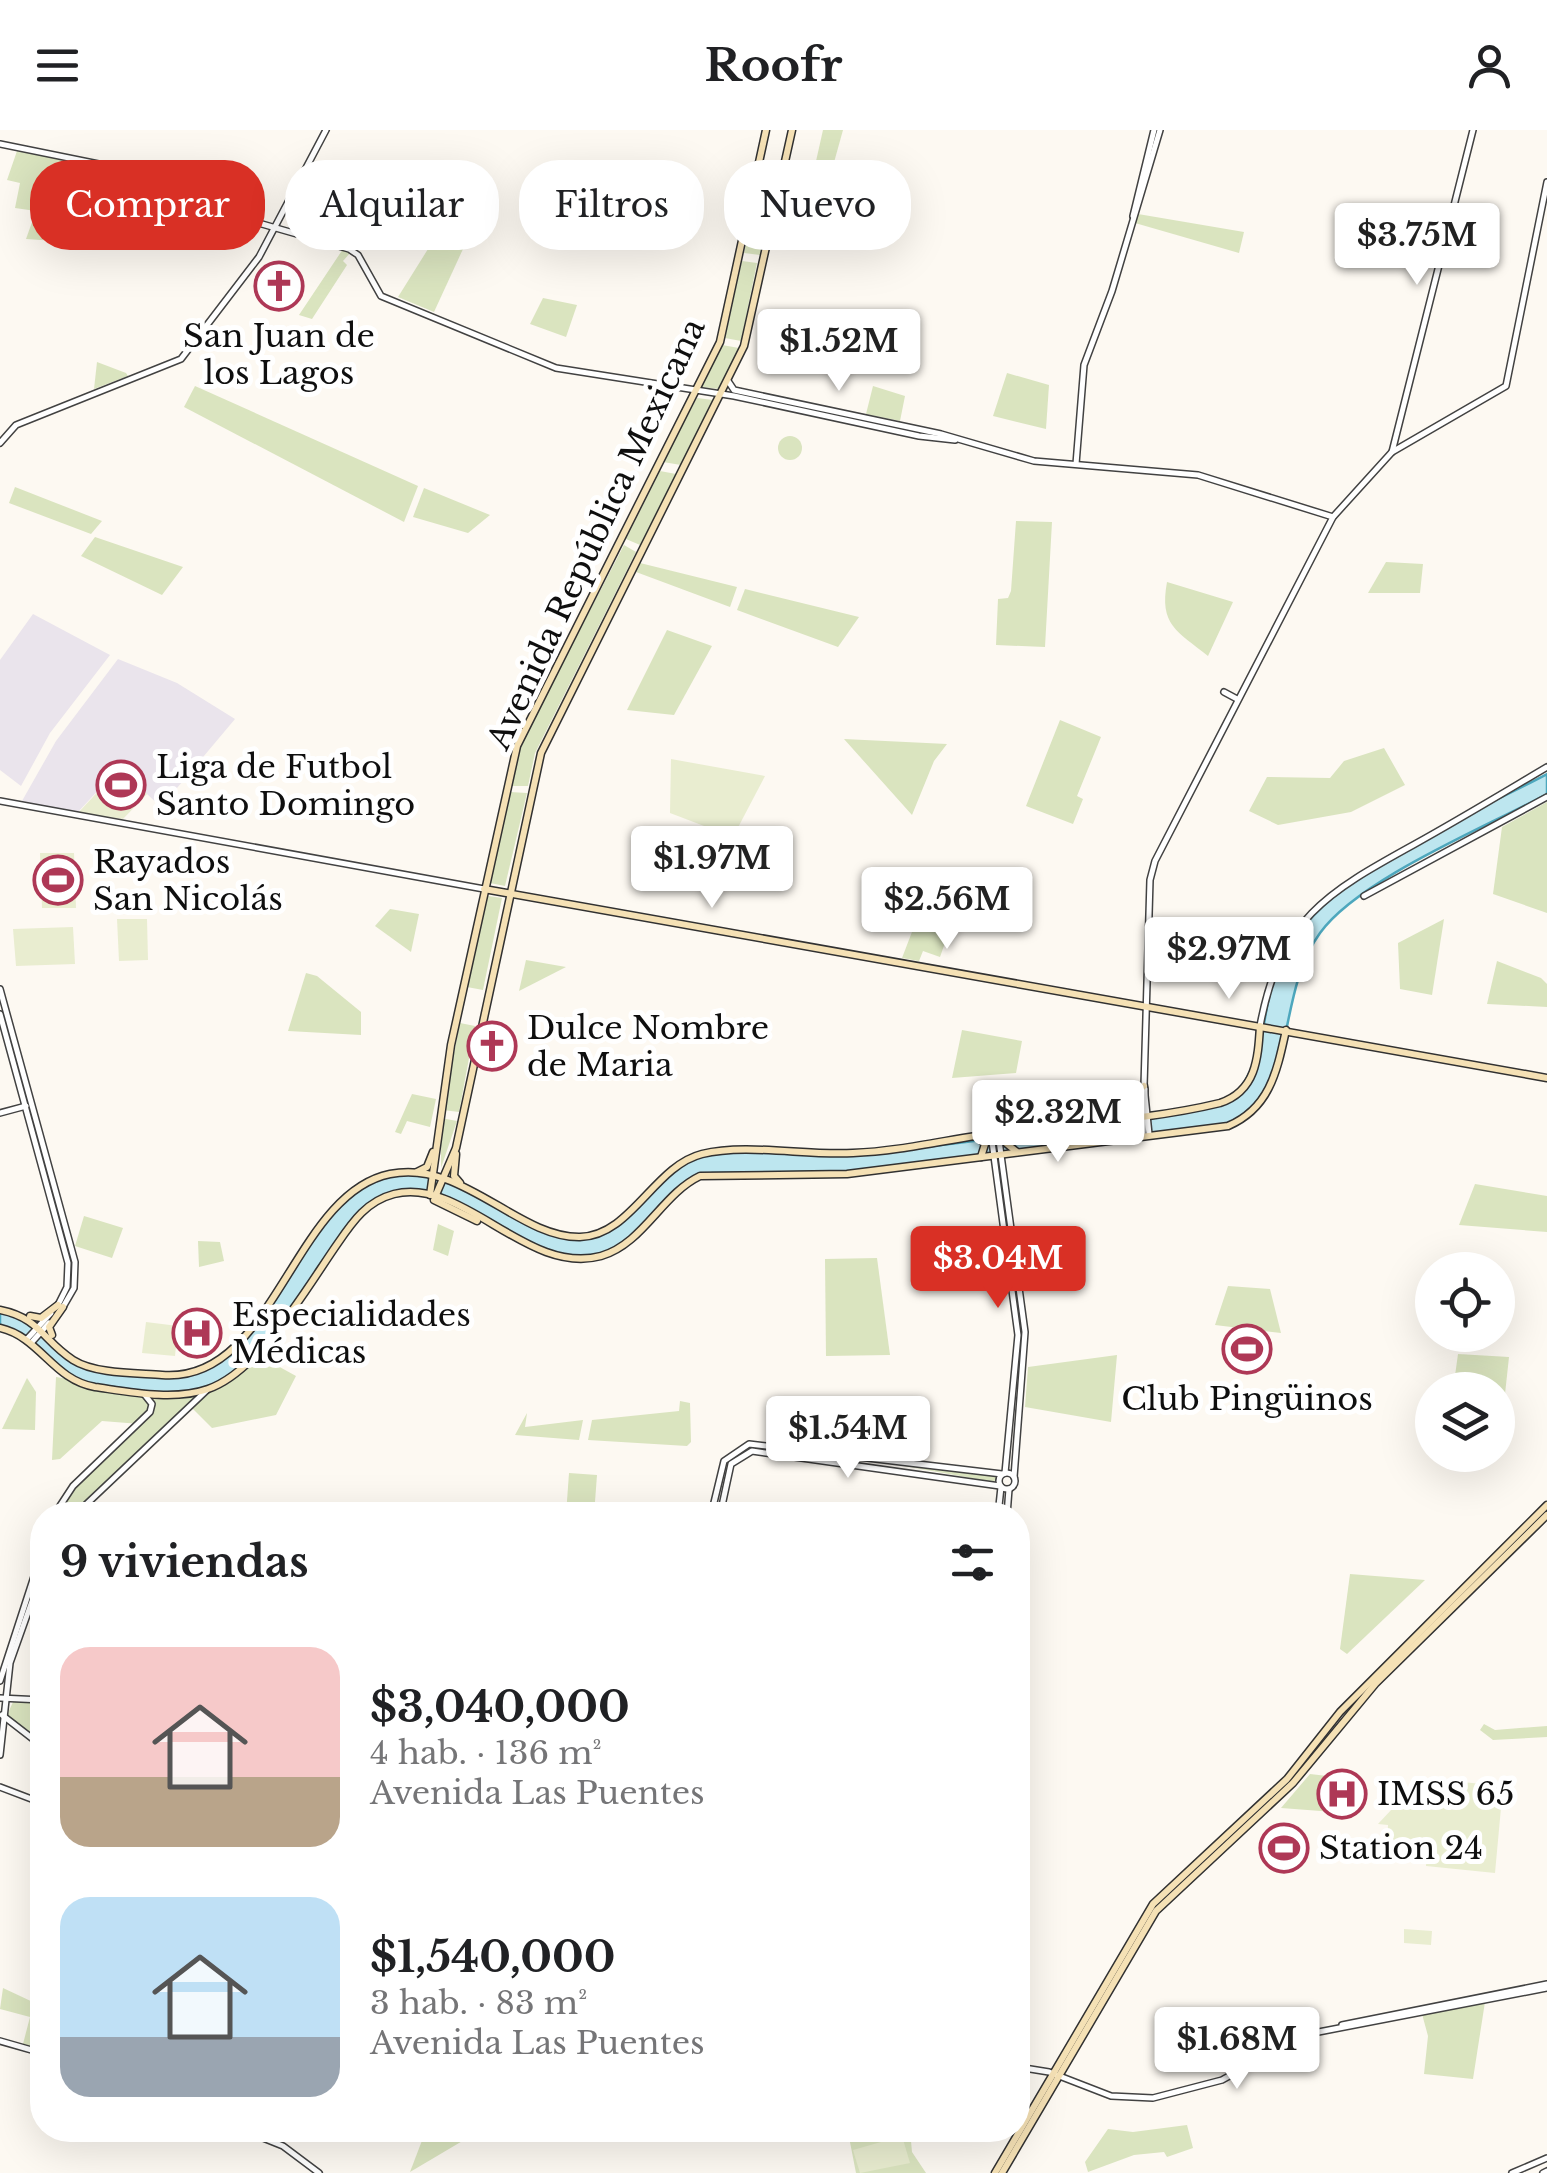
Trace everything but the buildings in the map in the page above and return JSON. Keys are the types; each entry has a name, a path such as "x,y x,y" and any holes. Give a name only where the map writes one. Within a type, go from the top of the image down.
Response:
{"main road":[{"name":"Avenida República Mexicana","path":"433,1195 433,1151 484,889 517,746 722,336 766,130"},
{"name":"Avenida República Mexicana","path":"434,1178 456,1148 541,753 744,346 792,130"},
{"path":"484,889 1547,1078"},
{"path":"1086,1121 1220,1103 1240,1093 1254,1074 1263,1026"},
{"path":"433,1195 556,1255 598,1257 632,1238 686,1184 700,1176 847,1174 1142,1133 1221,1127 1245,1117 1266,1096 1288,1031"},
{"path":"413,1172 469,1190 560,1234 586,1236 610,1228 679,1164 702,1154 855,1154 1010,1134 1134,1113 1138,1092 1144,1088"},
{"path":"1149,1114 1162,1131"},
{"path":"1130,1118 1142,1133"},
{"path":"1010,1134 1014,1151"},
{"path":"982,1155 989,1136"},
{"path":"456,1148 454,1176 469,1190"},
{"path":"0,1309 41,1328 78,1363 166,1375 211,1366 245,1334 348,1196 383,1176 426,1168 433,1151"},
{"path":"0,1328 29,1341 60,1372 89,1386 180,1394 208,1389 251,1360 350,1226 379,1200 433,1195 452,1184"},
{"path":"379,1200 426,1198 497,1227"},
{"path":"0,1309 38,1319 58,1309"},
{"path":"58,1309 49,1331 78,1363"},
{"path":"15,1332 27,1328 25,1318"},
{"path":"39,1352 40,1341 52,1339"},
{"path":"1059,2076 1158,1898 1287,1779 1340,1712 1547,1505"},
{"path":"1030,2122 1166,1899 1293,1783 1376,1683 1547,1515"},
{"path":"998,2173 1017,2142"}],"street":[{"path":"0,443 16,425 177,362 246,276 326,130"},
{"path":"1076,464 1084,365 1112,291 1157,130"},
{"path":"1392,452 1473,130"},
{"path":"0,144 133,171 274,228 348,249 358,255 382,296 556,368 930,435 1034,462 1198,475 1333,517"},
{"path":"1142,1133 1149,1114 1144,1088 1152,869 1333,517 1392,452 1502,392 1547,182"},
{"path":"728,382 734,390 930,435"},
{"path":"1224,692 1237,699"},
{"path":"1263,1026 1278,958 1312,908 1351,878 1547,767"},
{"path":"1364,896 1547,797"},
{"path":"0,800 484,889"},
{"path":"0,989 67,1243 69,1276 58,1309 29,1341"},
{"path":"0,1014 29,1105"},
{"path":"0,1113 29,1105"},
{"path":"755,1447 1003,1487 1014,1478 1025,1332 997,1154 989,1136"},
{"path":"997,1154 1018,1335 1000,1502"},
{"path":"89,1502 208,1389"},
{"path":"62,1502 72,1486 150,1412 151,1402 142,1392"},
{"path":"714,1502 722,1465 739,1451 755,1447 1004,1473 1014,1478"},
{"path":"722,1502 729,1468 739,1451"},
{"path":"1003,1487 1005,1502"},
{"path":"0,1755 3,1680 30,1591"},
{"path":"3,1680 30,1606"},
{"path":"3,1680 12,1692 28,1698"},
{"path":"2,1699 28,1698"},
{"path":"2,1714 30,1736"},
{"path":"0,1787 30,1798"},
{"path":"1030,2070 1111,2096 1170,2095 1222,2080 1289,2040 1547,1986"},
{"path":"0,2041 30,2050"},
{"path":"273,2142 319,2173"},
{"path":"1512,2173 1547,2158"}],"shaded area":[{"path":"33,614 110,655 50,733 21,786 0,770 0,660"},
{"path":"118,659 177,683 235,719 161,807 119,768 77,813 22,801 56,741"}],"green space":[{"path":"823,130 843,130 835,160 816,160"},
{"path":"17,151 67,160 30,160 30,210 15,208 20,183 7,180"},
{"path":"1138,214 1244,232 1239,253 1135,223"},
{"path":"342,250 350,253 343,261 347,265 312,319 299,315"},
{"path":"427,250 463,250 434,312 398,297"},
{"path":"745,250 761,250 760,255 744,253"},
{"path":"742,261 757,263 741,341 725,338"},
{"path":"543,298 577,305 566,337 530,324"},
{"path":"722,345 739,348 719,389 701,387"},
{"path":"97,362 126,373 128,376 94,389"},
{"path":"1007,373 1049,385 1046,429 993,416"},
{"path":"195,386 418,486 404,522 184,407"},
{"path":"873,386 905,396 900,421 866,414"},
{"path":"697,398 713,400 681,465 663,462"},
{"path":"790,436 802,448 790,460 778,448"},
{"path":"660,471 676,474 640,545 626,539"},
{"path":"15,487 102,521 91,534 9,503"},
{"path":"424,488 490,515 468,533 413,517"},
{"path":"1016,521 1052,522 1045,647 996,645 998,599 1008,598 1011,591"},
{"path":"95,537 183,567 162,595 81,556"},
{"path":"624,545 636,552 535,753 528,786 511,786 520,745"},
{"path":"1386,562 1423,564 1420,593 1368,593"},
{"path":"640,563 737,587 730,607 636,572"},
{"path":"1167,582 1233,602 1208,656 1179,633 1168,618"},
{"path":"745,589 859,617 838,647 737,610"},
{"path":"667,630 712,646 674,715 627,710"},
{"path":"1060,720 1101,737 1077,796 1083,799 1073,824 1026,806"},
{"path":"844,739 947,744 934,761 912,815"},
{"path":"1384,748 1405,785 1351,812 1278,825 1249,811 1267,777 1330,778 1344,761"},
{"path":"671,759 765,776 733,837 670,813"},
{"name":"Liga de Futbol Santo Domingo","path":"119,769 147,794 123,819 78,813"},
{"path":"510,792 527,793 505,886 490,883"},
{"path":"1547,802 1547,913 1493,894 1502,827"},
{"name":"Rayados San Nicolás","path":"40,853 74,853 76,908 42,908"},
{"path":"488,896 502,898 483,990 467,987"},
{"path":"937,899 973,913 952,923 940,957 923,951 919,961 902,958 920,911 932,915"},
{"path":"390,909 419,914 411,952 375,926"},
{"path":"117,919 147,919 148,960 119,961"},
{"path":"1444,919 1432,995 1400,989 1398,943"},
{"path":"73,927 75,964 16,966 13,929"},
{"path":"526,960 566,967 519,991"},
{"path":"1497,961 1541,978 1547,984 1547,1007 1487,1004"},
{"path":"306,973 317,976 361,1012 361,1035 288,1031"},
{"path":"460,1023 475,1026 459,1112 443,1110"},
{"path":"962,1030 1022,1041 1016,1073 952,1078"},
{"path":"412,1094 436,1099 430,1127 407,1121 401,1134 395,1132"},
{"path":"441,1118 457,1121 441,1168"},
{"path":"1475,1184 1547,1196 1547,1232 1459,1225"},
{"path":"84,1216 123,1228 112,1258 75,1246"},
{"path":"438,1224 454,1231 448,1256 433,1250"},
{"path":"198,1241 220,1242 224,1261 199,1267"},
{"path":"877,1258 890,1355 826,1356 825,1259"},
{"path":"1228,1286 1270,1289 1281,1333 1215,1325"},
{"path":"146,1322 178,1326 175,1356 142,1353"},
{"path":"256,1354 296,1376 276,1415 212,1428 191,1407 89,1502 61,1502 140,1424 102,1421 60,1459 52,1460 56,1377 161,1394"},
{"path":"1458,1354 1509,1357 1507,1372 1456,1372"},
{"path":"1117,1355 1111,1422 1025,1407 1028,1367"},
{"path":"27,1378 36,1392 35,1430 2,1429"},
{"path":"680,1401 690,1403 691,1442 687,1446 588,1440 592,1420 679,1411"},
{"path":"527,1413 525,1427 583,1420 579,1440 515,1435"},
{"path":"870,1460 990,1476 997,1476 994,1482"},
{"path":"569,1473 597,1475 595,1502 567,1502"},
{"path":"1350,1574 1425,1580 1347,1654 1340,1649"},
{"path":"13,1702 30,1702 30,1732 7,1715"},
{"path":"1484,1724 1495,1730 1547,1726 1547,1737 1493,1740 1480,1730"},
{"path":"1310,1774 1336,1777 1336,1789 1358,1791 1348,1799 1335,1798 1334,1812 1281,1808"},
{"path":"1421,1778 1503,1786 1495,1873 1426,1866 1427,1851 1387,1847 1388,1825 1378,1824"},
{"path":"1404,1929 1432,1931 1431,1945 1404,1943"},
{"path":"3,1988 30,2001 30,2017 0,2009"},
{"path":"1485,2002 1473,2079 1424,2074 1428,2036 1422,2014"},
{"path":"30,2017 30,2046 23,2044"},
{"path":"1187,2125 1193,2148 1167,2157 1164,2152 1134,2155 1088,2172 1085,2162 1108,2129 1133,2132"},
{"path":"421,2142 461,2142 410,2172"},
{"path":"850,2142 911,2142 912,2152 926,2173 856,2173"},
{"path":"881,2142 904,2142 910,2163 860,2173 853,2150"}],"water":[{"path":"1547,774 1547,794 1393,874 1338,913 1320,933 1299,977 1270,1088 1257,1107 1228,1126 880,1171 712,1173 691,1180 632,1238 607,1254 561,1257 430,1195 401,1193 365,1208 251,1361 208,1389 161,1394 74,1381 27,1339 0,1328 0,1310 24,1322 76,1361 93,1367 170,1375 199,1371 233,1347 255,1322 338,1207 363,1186 392,1174 415,1172 439,1177 530,1224 575,1236 613,1225 676,1170 713,1152 748,1149 839,1154 904,1149 1045,1131 1231,1100 1253,1066 1279,966 1298,933 1325,904 1396,853"}],"place":[{"name":"San Juan de los Lagos","path":"279,286"},
{"name":"Liga de Futbol Santo Domingo","path":"121,785"},
{"name":"Rayados San Nicolás","path":"58,880"},
{"name":"Dulce Nombre de Maria","path":"492,1046"},
{"name":"Especialidades Médicas","path":"197,1333"},
{"name":"Club Pingüinos","path":"1247,1349"},
{"name":"IMSS 65","path":"1342,1794"},
{"name":"Station 24","path":"1284,1848"}]}
